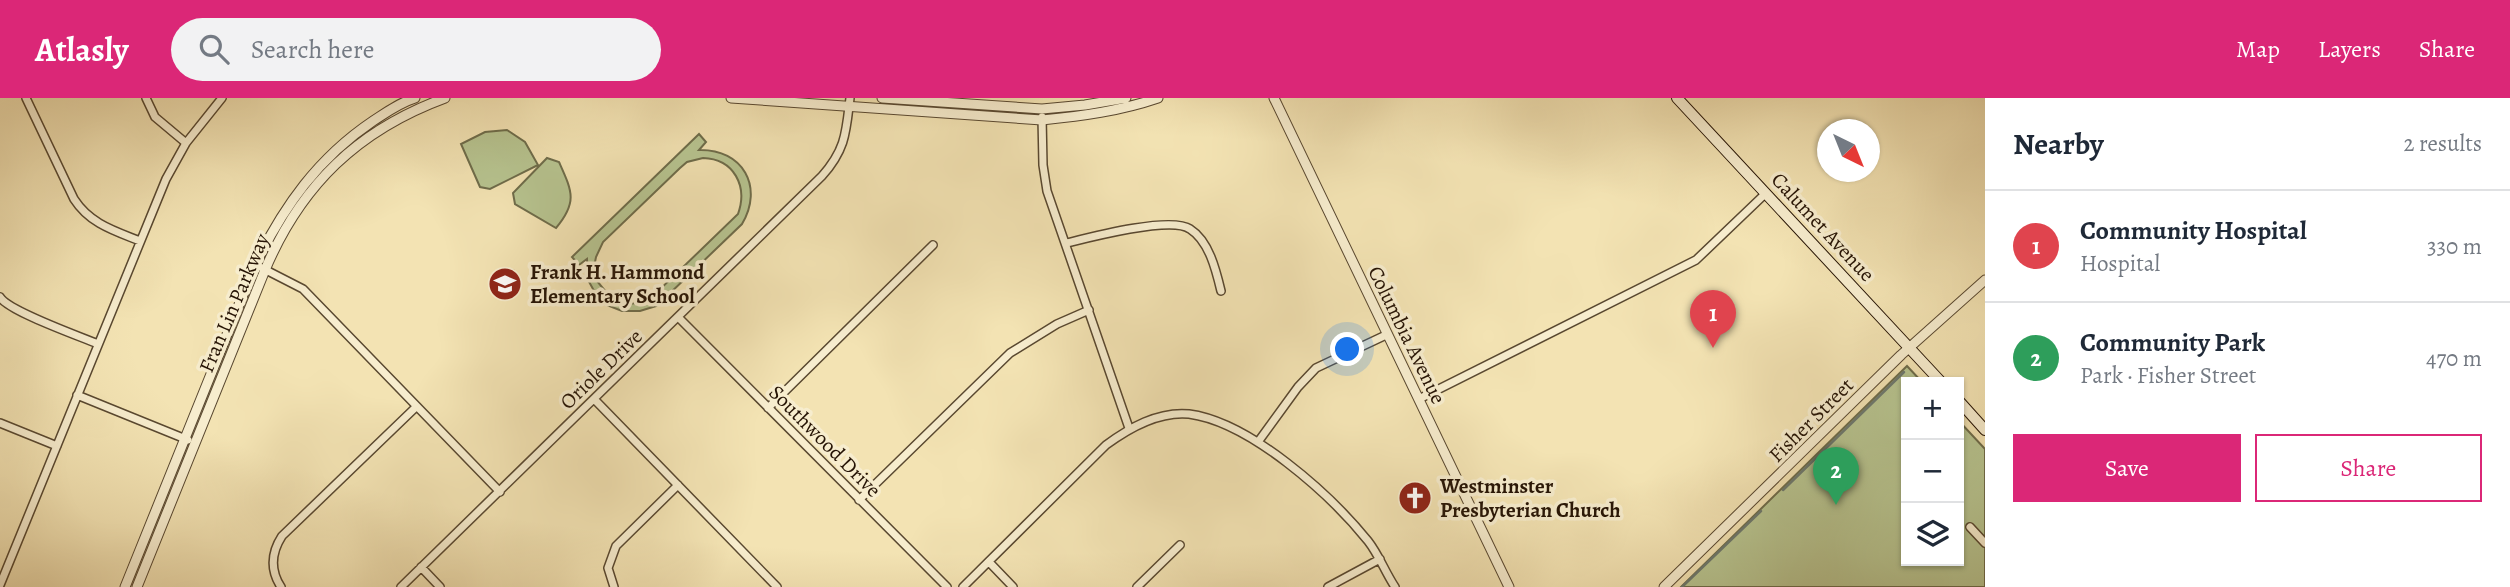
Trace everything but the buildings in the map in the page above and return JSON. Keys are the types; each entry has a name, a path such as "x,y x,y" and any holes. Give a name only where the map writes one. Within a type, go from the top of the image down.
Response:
{"main road":[{"name":"Calumet Avenue","path":"1676,98 1936,377"},
{"path":"1964,407 1985,430"}],"street":[{"path":"26,98 82,211 102,226 140,241"},
{"path":"146,98 155,117 186,143"},
{"path":"0,585 166,179 186,143 222,98"},
{"name":"Fran Lin Parkway","path":"125,587 289,221 324,174 360,142 407,114 444,98"},
{"path":"731,98 850,102 1042,120 1085,116 1158,98"},
{"path":"882,98 1042,109 1126,98"},
{"name":"Columbia Avenue","path":"1273,98 1507,586"},
{"path":"403,100 407,114"},
{"name":"Fran Lin Parkway","path":"137,587 255,265 281,216 310,176 347,139 403,100"},
{"name":"Oriole Drive","path":"401,587 679,318 836,160 846,139 850,102"},
{"path":"1042,109 1047,191 1129,428"},
{"path":"1419,399 1696,260 1765,194"},
{"path":"1067,243 1112,232 1176,224 1189,228 1200,238 1217,273 1221,291"},
{"path":"768,408 933,245"},
{"path":"255,265 303,289 500,492"},
{"name":"Fisher Street","path":"1664,587 1910,348 1985,280"},
{"path":"0,297 2,302 21,312 97,344"},
{"path":"859,500 1010,353 1057,324 1089,310"},
{"name":"Southwood Drive","path":"679,318 947,587"},
{"path":"1258,442 1298,387 1317,368 1387,335"},
{"path":"78,395 191,441"},
{"path":"595,400 777,587"},
{"path":"281,587 276,579 273,561 274,552 282,536 416,407"},
{"path":"963,587 1105,444 1129,428 1154,418 1187,414 1227,425 1258,442 1309,482 1332,502 1369,543 1395,587"},
{"path":"0,423 57,446"},
{"path":"614,587 608,568 616,546 678,485"},
{"path":"1970,527 1985,543"},
{"path":"1137,587 1180,545"},
{"path":"1328,587 1380,559"},
{"path":"989,562 1013,587"},
{"path":"421,567 440,587"}],"green space":[{"path":"507,130 525,142 538,165 490,189 480,187 461,144 485,132"},
{"path":"699,134 706,142 699,150 714,151 738,163 750,184 751,197 742,224 656,306 640,311 622,311 604,304 588,280 587,259 579,265 572,257","holes":["703,158 723,163 736,176 741,194 738,214 651,298 639,303 625,304 610,297 597,281 594,267 603,242 687,162"]},
{"path":"547,158 559,162 571,196 568,211 556,228 515,204 513,193"},
{"path":"1907,366 1917,377 1901,377 1901,566 1964,566 1964,426 1985,449 1985,587 1681,587"}],"waterway":[{"path":"1783,490 1904,372"},
{"path":"1682,587 1761,511"}],"place":[{"name":"Frank H. Hammond Elementary School","path":"505,284"},
{"name":"Community Hospital","path":"1713,348"},
{"name":"Westminster Presbyterian Church","path":"1415,498"},
{"name":"Community Park","path":"1836,505"}]}
